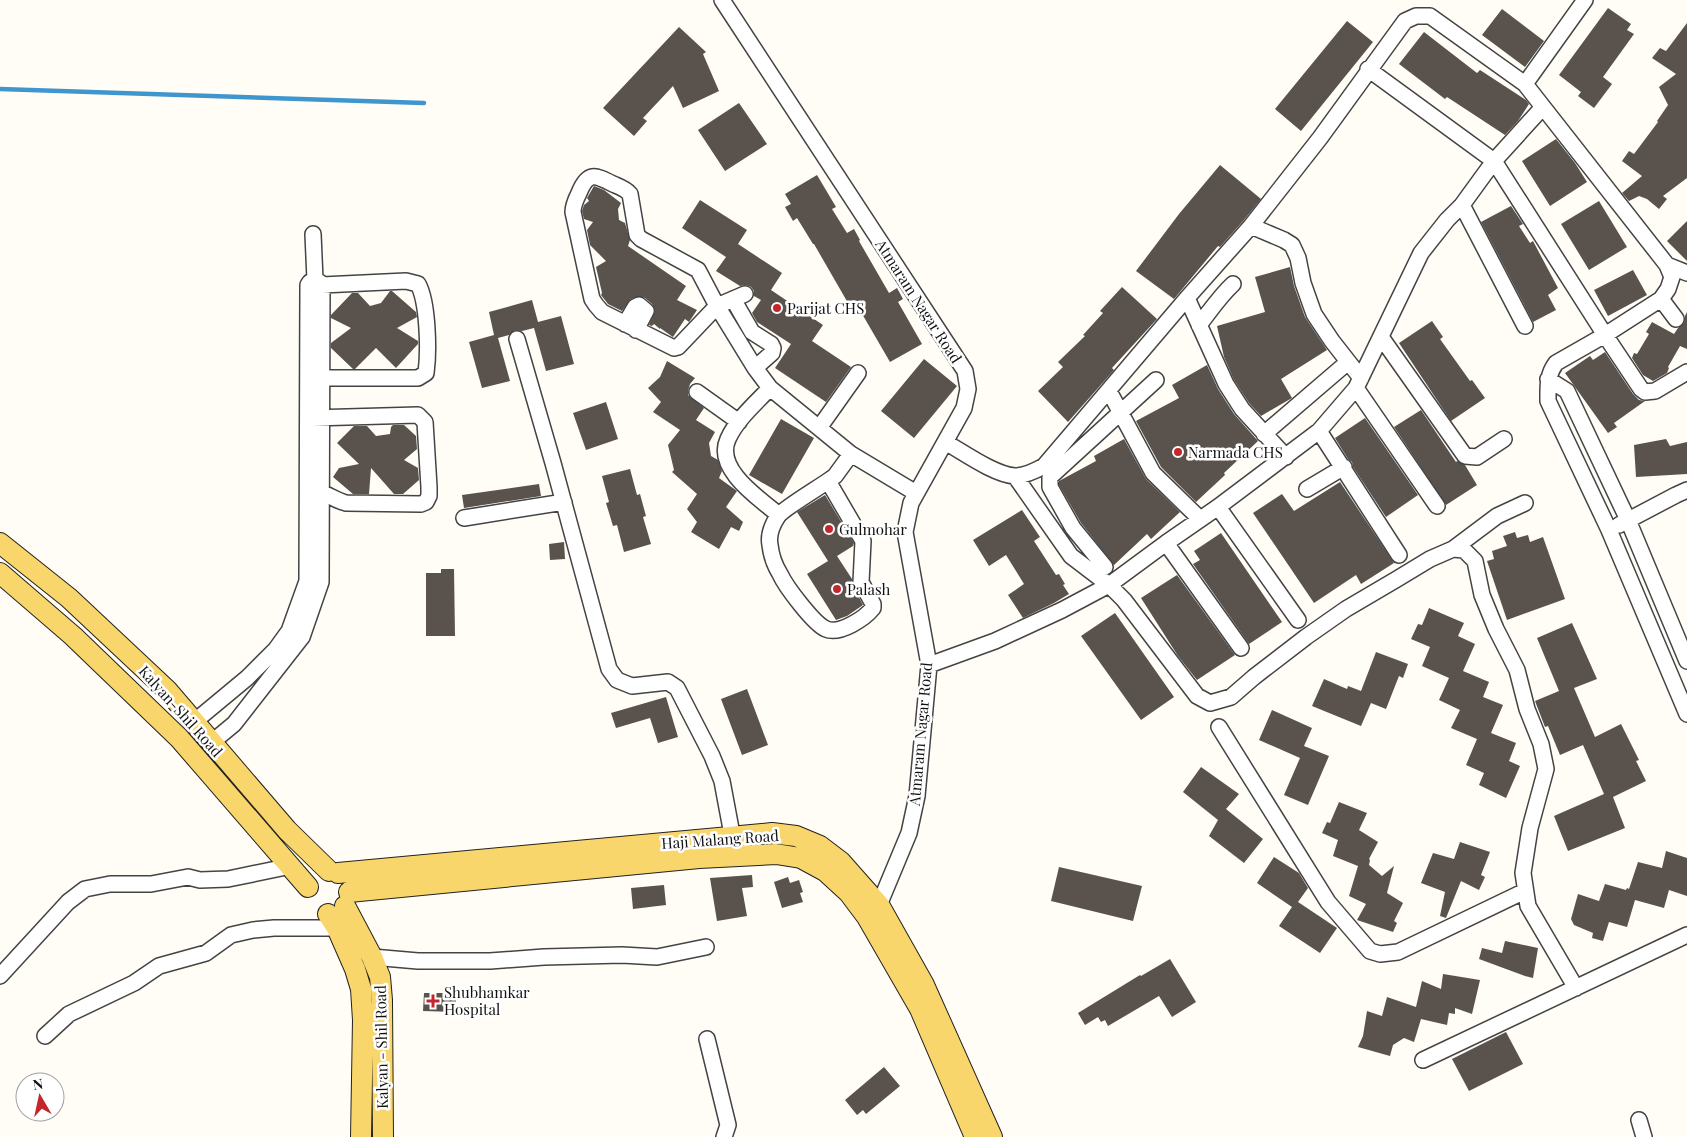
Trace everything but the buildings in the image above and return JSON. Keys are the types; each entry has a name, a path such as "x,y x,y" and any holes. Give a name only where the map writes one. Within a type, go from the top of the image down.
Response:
{"main road":[{"name":"Kalyan-Shil Road","path":"0,543 69,598 167,690 287,830 333,872"},
{"name":"Kalyan-Shil Road","path":"0,573 73,636 172,731 308,887"},
{"name":"Haji Malang Road","path":"340,910 391,888 699,858 734,847"},
{"name":"Haji Malang Road","path":"333,872 734,847 801,858 825,871 849,893 873,911 929,1012 992,1137"},
{"path":"390,868 391,888"},
{"path":"333,872 345,879 349,888 340,910 319,911 311,905 307,897 308,887 312,879 319,873 333,872"},
{"name":"Kalyan - Shil Road","path":"340,910 372,957 380,977 382,1000 383,1137"},
{"name":"Kalyan - Shil Road","path":"340,910 361,989 363,1020 361,1137"},
{"name":"Haji Malang Road","path":"929,1012 975,1137"}],"street":[{"name":"Atmaram Nagar Road","path":"722,0 965,371 968,389 964,408 911,503 904,532 929,665 917,796 910,833 873,911"},
{"path":"1525,84 1584,0"},
{"path":"945,442 995,470 1015,476 1030,473 1044,466 1251,226 1320,138 1404,21 1416,16 1430,16 1525,84 1667,265 1672,277 1668,288 1668,309 1634,323 1608,339 1556,363 1548,379 1548,401 1683,692 1687,714"},
{"path":"1368,69 1494,162 1641,389 1645,392 1655,391 1687,372"},
{"path":"929,665 995,640 1062,610 1109,585 1218,507 1319,431 1359,383 1421,253 1447,220 1462,205 1494,162 1543,107"},
{"path":"755,368 772,353 773,348 771,344 752,332 739,296 717,306 678,347 674,348 602,312 592,298 573,212 583,182 591,177 600,177 627,190 630,194 635,228 641,239 694,266 698,270 717,306 755,368 770,388 851,454 916,493"},
{"path":"1462,205 1525,326"},
{"path":"1251,226 1292,245 1298,258 1303,283 1314,314 1348,362 1359,383 1437,506"},
{"path":"313,234 319,283"},
{"path":"1667,265 1687,272"},
{"path":"211,743 234,724 302,638 314,582 314,378 308,286 310,282 406,281 418,284 424,302 428,360 426,372 418,378 314,378"},
{"path":"1199,325 1224,292 1234,284"},
{"path":"1187,298 1226,384 1242,409 1286,457"},
{"path":"1381,337 1465,456 1477,457 1504,439"},
{"path":"517,339 564,502 609,669 617,680 632,686 668,682 678,688 712,756 722,781 734,847"},
{"path":"1264,434 1348,362"},
{"path":"819,428 858,373"},
{"path":"1548,379 1567,391 1628,520 1687,661"},
{"path":"1105,567 1072,528 1050,487 1050,477 1156,380"},
{"path":"770,388 739,422 727,440 726,454 735,476 779,515"},
{"path":"1109,391 1153,473 1200,519"},
{"path":"697,392 739,422"},
{"path":"314,418 418,415 424,422 429,496 426,502 421,504 346,503 336,500 328,494 314,491"},
{"path":"1319,431 1399,555"},
{"path":"1574,456 1593,446"},
{"path":"828,481 863,541 860,582 873,604 873,608 869,612 839,630 826,629 814,620 780,574 772,555 769,534 779,515 834,476 851,454"},
{"path":"1307,489 1344,467"},
{"path":"1015,476 1071,556 1109,585 1124,600 1197,696 1210,703 1218,725 1328,902 1370,951 1380,954 1398,952 1525,891"},
{"path":"1609,530 1687,490"},
{"path":"464,518 564,502"},
{"path":"1210,703 1231,697 1254,677 1346,609 1430,559 1453,549 1497,516 1525,503"},
{"path":"1218,507 1298,620"},
{"path":"1058,537 1072,528"},
{"path":"1166,543 1241,648"},
{"path":"1453,549 1464,550 1475,561 1482,595 1496,629 1517,670 1528,709 1541,744 1546,770 1530,828 1523,873 1525,891 1528,906 1576,988"},
{"path":"194,722 247,678 276,649 288,632 314,582"},
{"path":"0,976 62,909 85,889 110,884 151,884 188,877 200,880 228,880 291,866"},
{"path":"45,1036 69,1014 134,983 159,966 206,953 221,940 231,935 274,928 340,910"},
{"path":"1423,1060 1687,935"},
{"path":"372,957 418,961 490,961 544,956 622,955 657,957 706,947"},
{"path":"707,1039 728,1125 724,1137"},
{"path":"1639,1120 1644,1137"}],"waterway":[{"path":"0,89 424,103"}],"place":[{"name":"Parijat CHS","path":"777,308"},
{"name":"Narmada CHS","path":"1178,452"},
{"name":"Gulmohar","path":"829,529"},
{"name":"Palash","path":"837,589"},
{"name":"Shubhamkar Hospital","path":"433,1001"}]}
